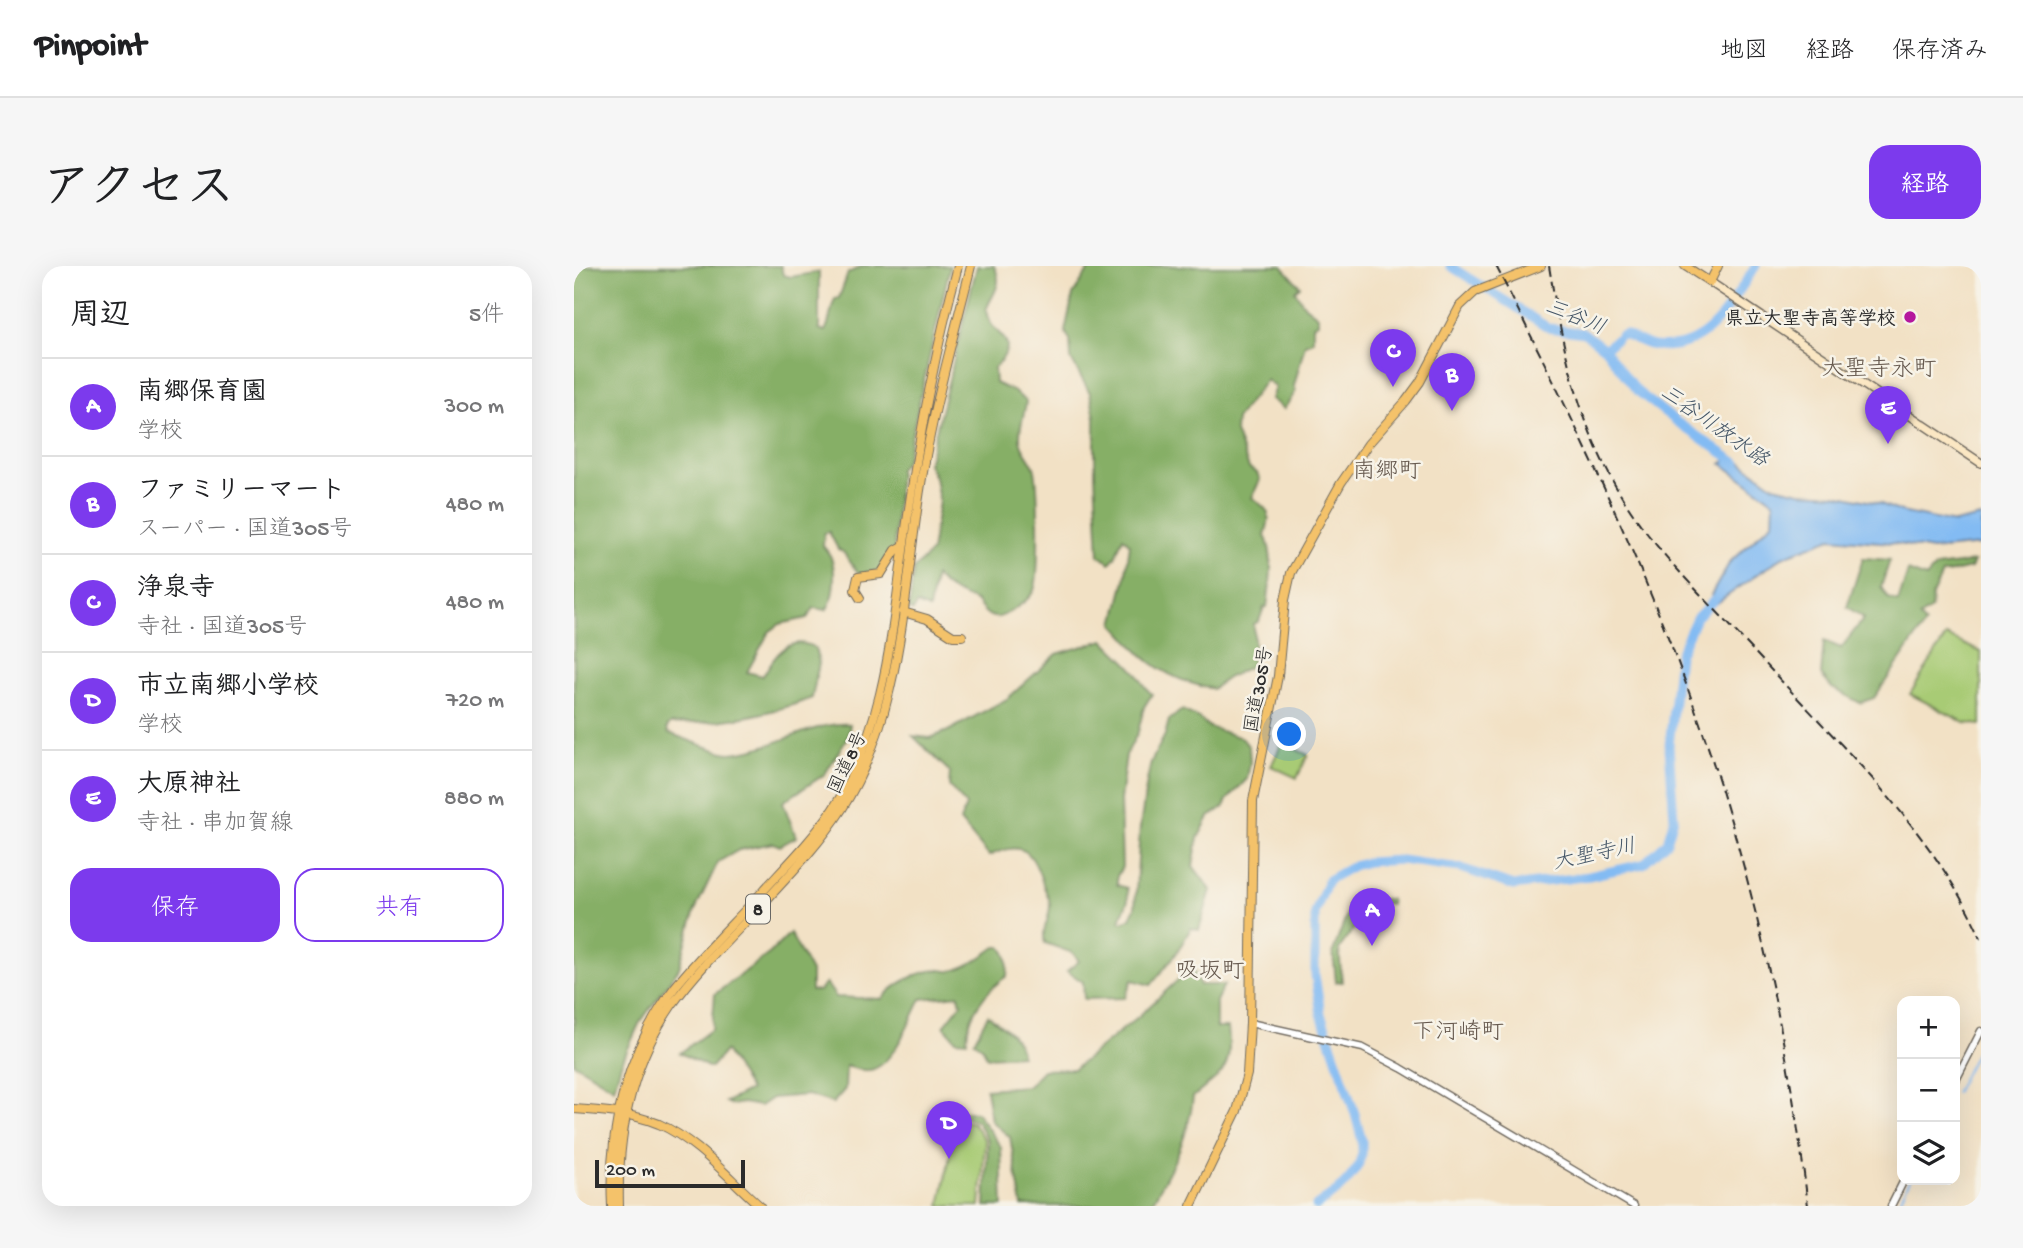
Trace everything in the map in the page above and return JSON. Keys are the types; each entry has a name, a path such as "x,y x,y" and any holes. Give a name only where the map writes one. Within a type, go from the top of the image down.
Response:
{"highway":[{"path":"952,266 953,282"},
{"name":"国道8号","path":"889,672 903,545 930,379 958,266"},
{"name":"国道8号","path":"611,1206 612,1160 621,1114 644,1055 673,1004 792,873 841,810 868,759 903,612 934,416 971,266"},
{"name":"国道305号","path":"1191,1206 1242,1097 1247,1074 1253,801 1278,676 1285,600 1291,573 1341,483 1368,444 1413,392 1460,306 1475,292 1541,266"},
{"path":"1685,266 1710,282 1718,266"},
{"path":"860,598 855,590 858,577 881,574 896,550 903,545"},
{"path":"903,612 927,619 953,636 962,636"},
{"path":"574,1109 621,1114 661,1125 685,1140 760,1206"},
{"name":"国道8号","path":"620,1206 621,1114"}],"main road":[{"path":"1710,282 1981,463"}],"street":[{"path":"1250,1023 1363,1048 1634,1206"},
{"path":"1960,1072 1981,1031"},
{"path":"1891,1206 1902,1185"}],"green space":[{"path":"574,266 781,266 783,275 791,277 819,272 819,329 825,331 833,303 839,298 848,273 863,266 950,266 906,460 899,469 894,548 883,570 859,574 838,549 829,532 824,533 823,546 831,557 834,572 834,587 829,606 826,610 814,608 807,618 780,624 769,632 747,672 763,676 772,661 784,649 798,643 806,644 815,648 819,663 812,698 760,714 670,724 667,727 668,733 730,753 761,747 821,727 850,724 848,736 825,774 783,802 796,837 780,846 773,843 739,850 718,862 695,910 679,968 639,1024 621,1064 614,1088 574,1063"},
{"path":"977,266 994,266 997,273 998,284 986,310 1007,349 994,368 995,383 1013,391 1026,401 1020,439 1034,467 1037,490 1038,549 1034,590 1022,604 996,617 992,617 976,601 949,588 935,576 929,609 917,604 913,611 909,609 914,569 931,552 939,501 935,477 928,464"},
{"path":"1091,266 1282,266 1300,286 1295,291 1305,306 1318,316 1318,323 1313,325 1313,341 1305,344 1294,386 1296,391 1284,409 1271,399 1275,387 1266,380 1236,419 1235,432 1249,468 1257,473 1260,479 1252,498 1266,509 1269,517 1265,535 1271,561 1270,580 1267,607 1264,607 1259,621 1254,624 1251,666 1227,678 1213,689 1181,680 1162,670 1144,657 1114,624 1125,580 1130,544 1123,537 1110,563 1099,556 1095,417 1090,393 1071,359 1070,340 1065,331 1073,295"},
{"path":"1863,558 1890,560 1881,587 1888,598 1898,602 1908,571 1926,578 1936,567 1974,562 1971,568 1942,574 1932,595 1931,609 1919,617 1925,624 1874,698 1860,703 1832,688 1821,675 1824,641 1841,648 1864,618 1847,607"},
{"path":"1946,636 1981,652 1981,725 1965,723 1910,694"},
{"path":"1104,640 1135,671 1152,694 1144,707 1138,732 1126,755 1120,800 1122,867 1117,876 1117,885 1127,888 1128,900 1120,921 1130,918 1135,908 1140,827 1147,781 1151,762 1165,735 1169,720 1182,710 1199,718 1209,727 1242,738 1249,747 1250,763 1247,779 1227,800 1224,807 1209,817 1198,838 1193,866 1211,890 1199,930 1191,928 1176,954 1151,985 1132,980 1125,998 1084,999 1083,982 1067,971 1079,961 1073,953 1045,943 1044,933 1050,902 1035,863 1025,851 1018,849 989,856 960,821 966,805 949,786 950,772 913,736 930,738 948,731 1007,699 1057,654"},
{"path":"1282,743 1308,755 1297,778 1271,766"},
{"path":"1390,899 1391,904 1382,903 1379,911 1358,923 1339,949 1342,982 1336,982 1333,952 1348,911 1362,900"},
{"path":"790,933 811,972 811,991 819,991 826,983 836,997 882,999 899,984 913,977 927,971 957,969 996,947 1001,947 1005,953 1007,976 992,988 979,1004 970,1022 967,1041 956,1040 944,1026 961,1004 959,995 921,999 900,1041 886,1061 869,1070 846,1066 845,1089 833,1103 808,1095 772,1098 760,1106 743,1103 732,1105 726,1102 750,1090 725,1051 710,1068 680,1053 712,1029 715,994 770,953"},
{"path":"1192,967 1200,985 1224,985 1216,1001 1216,1028 1228,1028 1229,1053 1224,1069 1193,1097 1183,1140 1150,1206 1022,1206 1010,1137 991,1121 986,1089 1028,1086 1043,1070 1074,1069 1139,1016"},
{"path":"988,1015 1014,1037 1021,1055 987,1057 982,1047 974,1041"},
{"path":"960,1112 976,1112 1001,1147 1003,1206 985,1206 988,1141 977,1121 960,1116"},
{"path":"957,1120 973,1123 985,1141 980,1206 940,1206"}],"water":[{"path":"1731,455 1774,486 1800,492 1836,494 1954,523 1981,517 1981,545 1932,550 1893,543 1831,538 1782,557 1717,603 1711,595 1730,562 1773,522 1774,502 1722,464"}],"waterway":[{"name":"三谷川","path":"1450,266 1549,328 1584,333 1605,349 1637,391 1737,463"},
{"name":"三谷川","path":"1620,335 1624,334 1654,346 1690,342 1716,322 1756,266"},
{"name":"三谷川","path":"1605,349 1616,339"},
{"name":"大聖寺川","path":"1316,1206 1348,1180 1358,1166 1362,1154 1362,1141 1355,1114 1321,1014 1315,975 1315,913 1328,880 1353,866 1368,862 1401,860 1461,868 1513,886 1589,876 1643,864 1667,842 1674,818 1669,746 1679,655 1696,618 1722,592"},
{"path":"1960,1083 1981,1042"},
{"path":"1897,1206 1908,1185"}],"railway":[{"path":"1496,266 1627,538 1694,706 1733,828 1765,953 1790,1079 1808,1206"},
{"path":"1549,266 1566,354 1582,411 1605,466 1630,510 1681,573 1904,815 1946,874 1981,938"}],"place":[{"name":"県立大聖寺高等学校","path":"1910,317"},
{"name":"浄泉寺","path":"1393,387"},
{"name":"ファミリーマート","path":"1452,411"},
{"name":"大原神社","path":"1888,444"},
{"name":"南郷保育園","path":"1372,946"},
{"name":"市立南郷小学校","path":"949,1159"}],"district":[{"name":"大聖寺永町","path":"1879,367"},
{"name":"南郷町","path":"1387,469"},
{"name":"吸坂町","path":"1210,969"},
{"name":"下河崎町","path":"1458,1030"}],"water label":[{"name":"三谷川放水路","path":"1715,425"}]}
